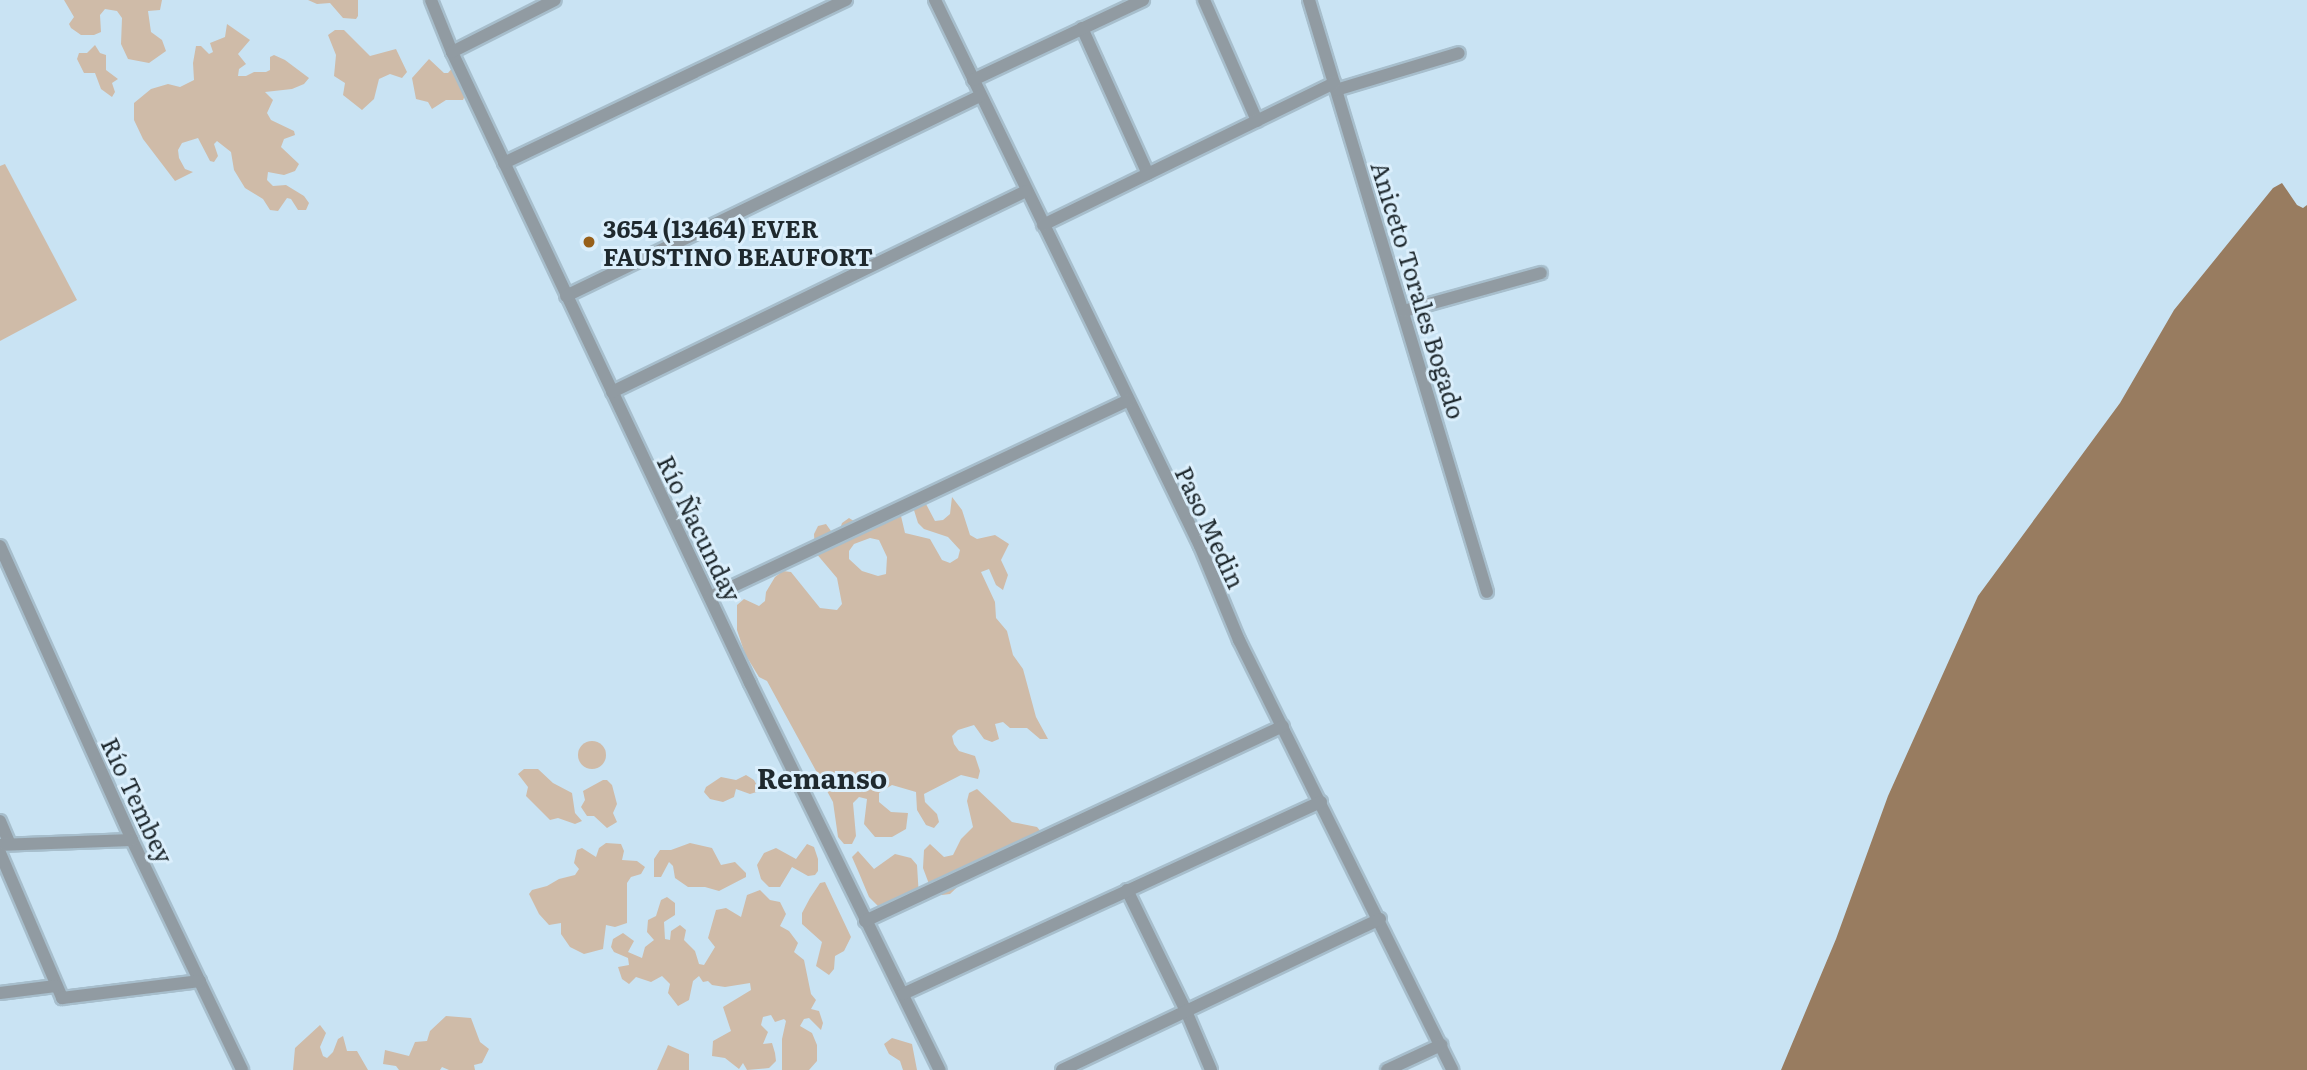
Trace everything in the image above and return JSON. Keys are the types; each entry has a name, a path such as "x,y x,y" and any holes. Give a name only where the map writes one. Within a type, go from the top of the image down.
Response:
{"street":[{"name":"Río Ñacunday","path":"431,0 452,52 566,296 865,921 940,1070"},
{"path":"452,52 555,0"},
{"path":"504,163 846,0"},
{"name":"Paso Medin","path":"935,0 1200,546 1239,640 1380,919 1452,1070"},
{"path":"973,80 1143,0"},
{"path":"1204,0 1257,121"},
{"name":"Aniceto Torales Bogado","path":"1309,0 1487,592"},
{"path":"1082,28 1148,174"},
{"path":"1043,225 1257,121 1335,87 1459,53"},
{"path":"566,296 980,96"},
{"path":"612,392 1026,191"},
{"path":"1404,311 1541,273"},
{"path":"710,597 1128,400"},
{"name":"Río Tembey","path":"0,546 132,840 242,1070"},
{"path":"865,921 1283,726"},
{"path":"903,994 1321,802"},
{"path":"0,821 3,847 59,995 68,999 200,981"},
{"path":"3,847 132,840"},
{"path":"1127,890 1186,1011 1211,1070"},
{"path":"1062,1070 1380,919"},
{"path":"0,993 56,986"},
{"path":"1387,1070 1441,1045"}],"shaded area":[{"path":"64,0 162,0 160,10 148,11 151,32 162,40 166,51 149,63 128,59 121,44 122,18 117,11 105,9 100,15 101,32 81,35 69,24 74,17"},
{"path":"308,0 358,0 358,16 356,19 343,18 330,3 317,4"},
{"path":"227,24 250,40 238,54 246,64 239,69 238,76 270,70 270,57 274,55 309,78 304,84 292,89 265,92 273,100 267,113 271,120 294,131 295,135 284,139 281,147 299,164 295,171 284,175 268,172 267,180 273,186 286,185 304,196 309,203 306,210 298,210 291,199 287,198 278,211 270,210 263,199 245,188 234,170 231,152 217,141 214,144 218,156 214,162 210,161 198,138 182,143 178,150 179,158 185,169 193,172 175,181 143,139 134,120 134,103 151,89 168,84 180,87 194,80 196,46 201,46 209,54 213,52 210,43 225,37"},
{"path":"335,30 344,30 370,56 396,49 407,72 402,78 390,74 379,79 374,99 362,110 343,95 345,83 334,76 336,55 328,35"},
{"path":"95,45 100,53 106,55 106,70 118,79 112,83 115,92 112,97 101,89 95,73 84,73 77,59 79,53 87,53"},
{"path":"429,59 444,73 448,73 454,66 468,89 463,100 446,100 432,109 428,102 416,99 412,78"},
{"path":"5,164 77,300 0,341 0,166"},
{"path":"2282,183 2297,205 2303,208 2307,205 2307,1070 1781,1070 1836,939 1888,796 1978,596 2120,403 2174,310 2273,188"},
{"path":"952,497 962,510 970,535 977,539 995,535 1009,544 1001,560 1008,575 1003,590 996,585 989,569 981,572 995,602 996,618 1007,631 1013,655 1023,669 1036,717 1048,739 1040,739 1027,728 1010,728 1003,722 995,724 999,739 992,742 984,739 974,725 958,730 952,736 954,744 959,751 975,756 980,771 978,779 961,775 924,794 925,802 937,814 939,822 934,828 926,825 917,810 916,792 892,785 879,793 879,802 891,812 908,813 906,829 892,837 875,837 864,824 867,799 859,797 853,803 856,836 852,844 844,844 838,837 833,802 767,681 759,677 745,654 737,630 737,605 744,599 759,606 765,601 766,592 775,577 783,571 791,572 820,608 837,610 842,604 837,578 815,552 814,534 818,526 826,524 831,531 839,532 842,523 849,518 857,523 895,510 901,516 905,533 930,539 942,560 950,563 958,558 960,550 948,537 924,529 918,523 913,507 918,500 926,504 935,521 943,520 950,514","holes":["870,538 879,540 887,557 886,574 878,576 862,571 849,559 849,551 854,544"]},
{"path":"592,741 602,745 606,755 602,765 592,769 582,765 578,755 582,745"},
{"path":"524,769 538,769 553,783 572,793 575,813 582,821 575,824 558,818 550,820 526,796 528,787 518,774"},
{"path":"746,775 754,780 760,791 750,794 736,789 734,797 723,802 710,799 704,792 706,787 721,777 736,780"},
{"path":"603,780 612,785 617,804 613,813 617,822 607,828 594,816 587,816 581,807 585,800 583,791"},
{"path":"977,789 1012,822 1037,827 1042,833 1041,841 1030,852 968,877 950,894 942,895 929,884 923,868 924,850 930,844 944,857 953,855 961,839 973,827 967,801 969,793"},
{"path":"606,843 621,844 624,851 622,860 637,861 645,867 641,874 631,877 627,883 627,923 615,927 606,925 603,949 584,954 570,947 561,934 561,923 549,925 539,914 529,894 532,890 575,875 579,869 574,863 577,850 582,848 596,857 599,848"},
{"path":"690,843 712,848 721,865 735,862 746,873 746,877 719,891 705,887 688,887 675,878 673,866 669,862 661,877 654,877 654,859 660,850 671,850"},
{"path":"807,844 814,847 818,859 818,871 815,875 808,876 792,867 780,887 769,887 761,879 757,865 764,853 776,848 796,859"},
{"path":"858,851 874,869 895,854 911,858 917,865 919,897 882,910 869,897 852,857"},
{"path":"825,882 851,937 844,951 835,956 834,969 829,975 816,966 822,942 802,924 802,913 810,898 820,883"},
{"path":"760,890 770,900 780,902 786,914 780,926 789,931 798,943 794,952 804,960 811,994 816,1000 811,1009 819,1011 823,1023 821,1030 809,1018 804,1019 800,1026 812,1033 817,1045 817,1061 809,1070 782,1070 782,1039 786,1021 784,1019 775,1022 771,1015 763,1017 761,1025 768,1032 763,1044 772,1043 775,1053 776,1061 769,1068 747,1070 743,1063 739,1069 725,1058 712,1056 713,1041 731,1031 723,1007 751,990 750,983 725,987 703,982 699,976 693,981 689,1000 678,1006 668,993 670,984 662,976 651,982 636,977 629,984 622,979 618,967 629,965 628,958 614,952 611,947 613,939 623,933 634,941 628,952 642,958 645,947 654,940 647,932 648,920 656,916 661,900 667,897 675,903 675,915 664,922 665,939 670,940 671,931 680,925 686,930 684,940 695,951 699,964 704,965 715,947 708,938 716,910 726,908 741,917 747,895"},
{"path":"446,1016 471,1018 480,1042 489,1049 482,1063 474,1065 475,1070 449,1070 442,1067 440,1070 399,1070 396,1066 383,1064 385,1050 409,1056 415,1042 427,1041 430,1031"},
{"path":"320,1025 326,1033 320,1047 323,1056 327,1058 333,1052 338,1039 343,1036 347,1051 357,1051 368,1070 293,1070 295,1048"},
{"path":"892,1038 912,1044 917,1070 903,1070 900,1061 889,1054 884,1044"},
{"path":"668,1045 689,1054 689,1070 657,1070"}],"place":[{"name":"3654 (13464) EVER FAUSTINO BEAUFORT","path":"589,242"}],"district":[{"name":"Remanso","path":"822,777"}]}
